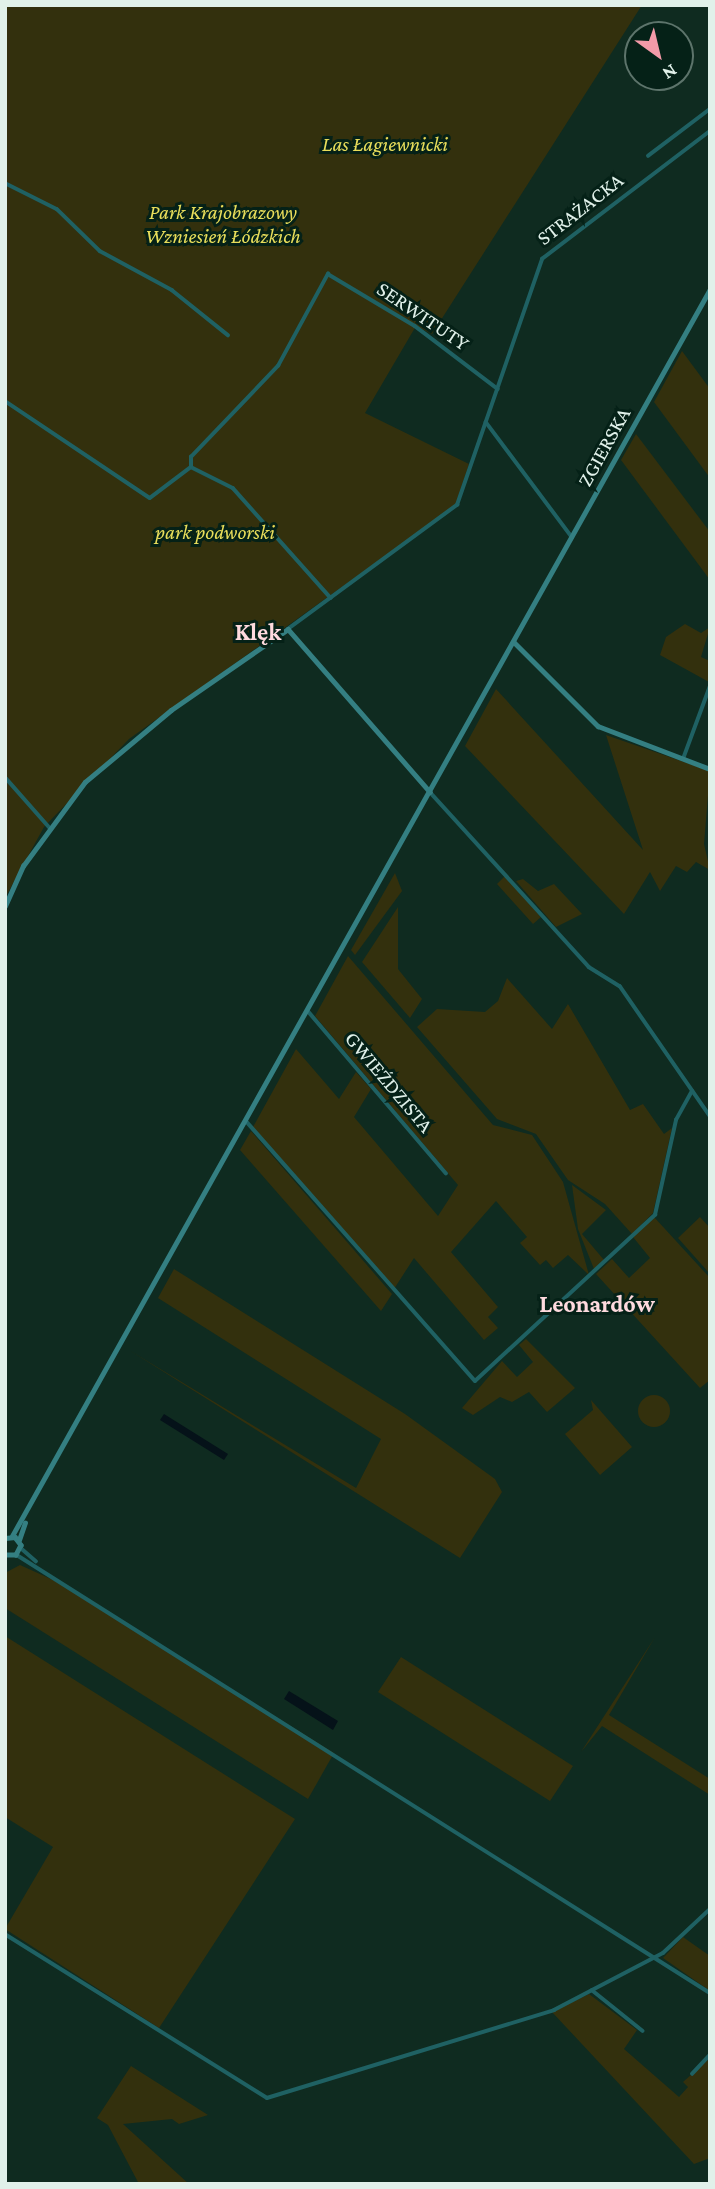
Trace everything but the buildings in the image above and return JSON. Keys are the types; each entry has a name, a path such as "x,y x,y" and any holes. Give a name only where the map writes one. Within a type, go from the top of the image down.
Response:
{"main road":[{"name":"ZGIERSKA","path":"30,1512 710,289"},
{"path":"5,906 50,828 85,782 133,741 288,629 430,792"},
{"path":"514,642 598,726 710,769"},
{"path":"19,1541 8,1537 30,1512"},
{"path":"9,1557 21,1548 19,1541 30,1512"}],"street":[{"path":"648,156 710,109"},
{"name":"STRAŻACKA","path":"288,629 456,507 544,256 710,131"},
{"path":"5,183 63,213 100,251 172,290 228,335"},
{"name":"SERWITUTY","path":"191,467 191,457 278,366 328,274 415,326 498,389"},
{"path":"5,401 150,498 191,467 240,493 331,598"},
{"path":"486,422 572,537"},
{"path":"683,759 710,686"},
{"path":"5,777 50,828"},
{"path":"430,792 589,967 620,986 710,1116"},
{"name":"GWIEŹDZISTA","path":"308,1012 446,1173"},
{"path":"247,1122 475,1381 656,1213 676,1120 692,1091"},
{"path":"21,1548 43,1567 657,1956 710,1993"},
{"path":"9,1557 43,1567"},
{"path":"5,1934 267,2098 536,2017 657,1956 710,1909"},
{"path":"592,1990 643,2031"},
{"path":"692,2074 710,2055"}],"green space":[{"name":"Park Krajobrazowy Wzniesień Łódzkich","path":"5,5 642,5 632,21 624,21 624,33 432,334 416,326 365,413 469,464 455,506 129,739 44,827 5,898"},
{"path":"682,351 710,389 710,478 654,402"},
{"path":"636,434 710,532 710,580 621,460"},
{"path":"685,624 701,633 710,627 701,657 710,661 709,682 660,655 666,637"},
{"path":"496,689 643,850 606,735 710,771 704,844 710,870 696,862 687,872 676,866 660,891 650,872 624,914 465,746"},
{"path":"395,873 402,891 355,955 351,950"},
{"path":"505,876 541,917 533,924 497,884"},
{"path":"523,879 538,891 554,884 582,914 556,927 516,881"},
{"path":"398,907 398,969 422,999 410,1018 362,962"},
{"path":"348,956 493,1125 532,1135 563,1182 589,1275 568,1255 553,1268 546,1260 540,1265 520,1243 527,1237 496,1201 451,1252 498,1307 488,1317 498,1328 484,1340 414,1258 394,1289 253,1127 296,1049 339,1099 356,1072 371,1089 354,1117 438,1216 458,1185 315,1016"},
{"path":"507,978 552,1029 568,1004 630,1110 643,1104 664,1134 672,1128 653,1213 632,1234 605,1204 568,1180 536,1134 497,1119 417,1027 437,1009 485,1012 498,1001"},
{"path":"251,1131 392,1294 381,1311 240,1150"},
{"path":"572,1185 606,1210 582,1234 604,1260 594,1269 578,1229"},
{"path":"654,1217 710,1278 710,1380 700,1388 596,1274 612,1259 629,1278 650,1258 633,1237"},
{"path":"700,1217 710,1228 710,1274 678,1238"},
{"path":"174,1269 405,1414 495,1479 502,1492 460,1558 129,1350 356,1488 381,1439 158,1298"},
{"path":"526,1339 575,1388 547,1412 529,1392 512,1402 500,1397 473,1415 462,1408 502,1361 517,1377 533,1362 519,1345"},
{"path":"654,1395 665,1400 670,1411 665,1422 654,1427 643,1422 638,1411 643,1400"},
{"path":"591,1400 632,1447 600,1475 565,1434 593,1410"},
{"path":"20,1565 62,1584 334,1753 308,1799 5,1608 5,1573"},
{"path":"5,1636 295,1819 159,2028 5,1929 53,1847 5,1817"},
{"path":"655,1637 609,1715 710,1779 710,1795 602,1726 581,1752"},
{"path":"401,1657 573,1766 550,1801 378,1692"},
{"path":"683,1937 710,1956 710,1991 663,1958"},
{"path":"589,1994 637,2030 624,2049 679,2097 688,2087 683,2082 710,2058 710,2158 694,2164 552,2012"},
{"path":"131,2066 208,2115 179,2124 172,2119 123,2124 189,2184 139,2184 108,2125 97,2118"}],"shaded area":[{"path":"164,1414 228,1454 224,1460 160,1420"},
{"path":"289,1691 338,1721 333,1730 284,1699"}],"district":[{"name":"Klęk","path":"258,632"},
{"name":"Leonardów","path":"597,1304"}],"park label":[{"name":"Las Łagiewnicki","path":"385,144"},
{"name":"park podworski","path":"215,532"}]}
